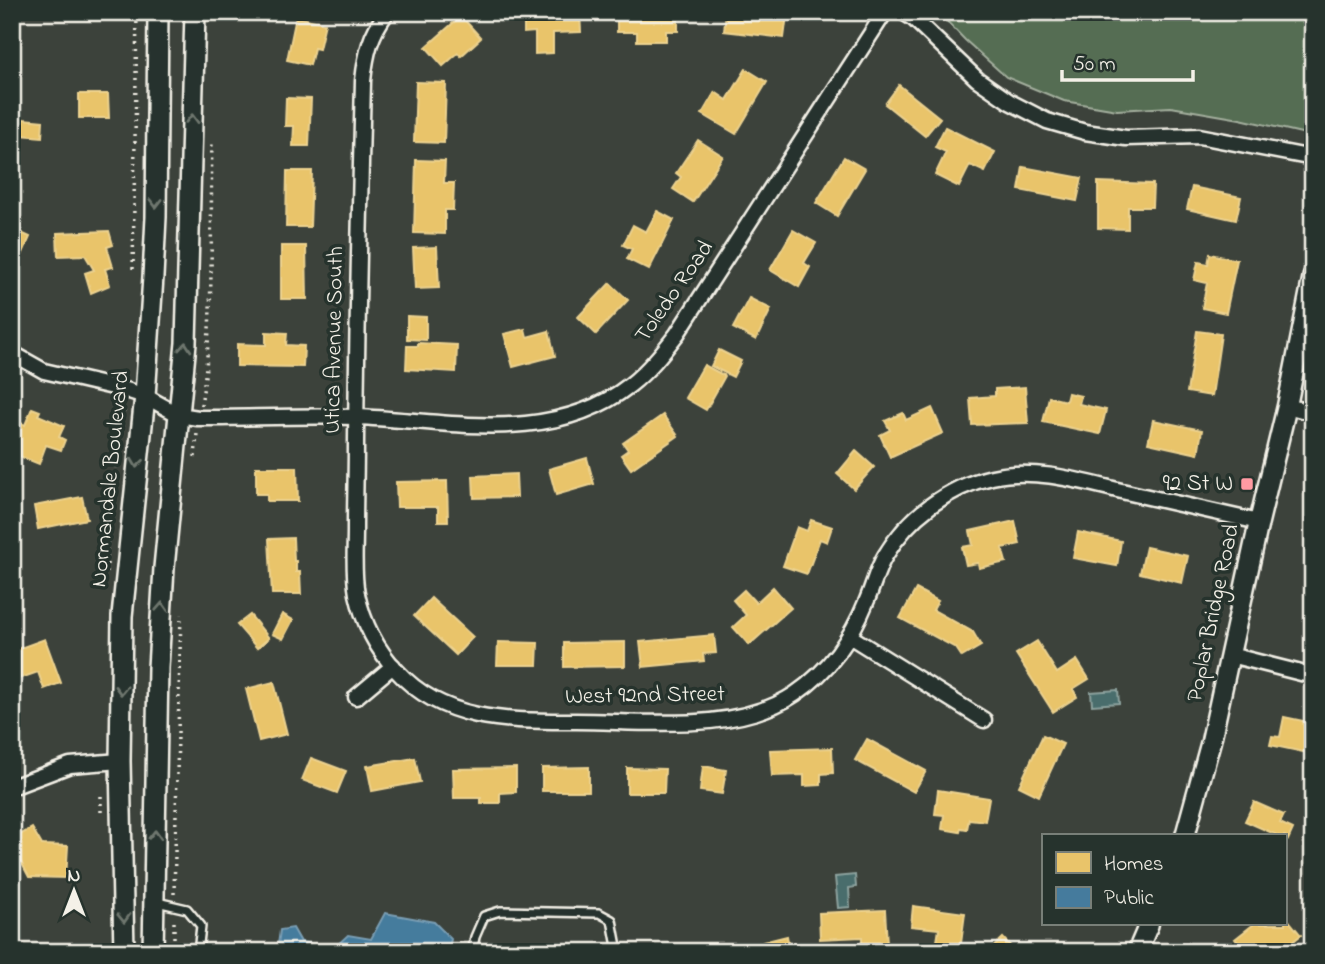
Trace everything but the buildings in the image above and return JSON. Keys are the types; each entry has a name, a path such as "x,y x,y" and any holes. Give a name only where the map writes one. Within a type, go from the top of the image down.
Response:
{"main road":[{"name":"Normandale Boulevard","path":"124,952 120,761 122,616 145,396 156,217 158,12"},
{"path":"153,952 158,667 164,568 189,416 195,12"}],"street":[{"name":"Utica Avenue South","path":"387,12 366,51 363,81 356,417 356,590 364,621 393,666"},
{"name":"Toledo Road","path":"12,353 44,371 145,396 189,416 356,417 501,426 536,424 569,416 602,403 630,385 655,361 677,334 885,12"},
{"path":"903,12 914,19 976,79 1010,102 1047,121 1126,138 1199,136 1313,158"},
{"name":"Poplar Bridge Road","path":"1186,834 1211,741 1287,406 1313,275"},
{"path":"1287,406 1313,412"},
{"name":"West 92nd Street","path":"393,666 424,694 451,709 482,718 514,722 698,722 731,718 764,709 794,695 843,650 884,558 904,529 929,506 959,488 992,477 1025,474 1060,477 1259,522"},
{"path":"850,637 984,720"},
{"path":"1230,655 1313,676"},
{"path":"356,697 393,666"},
{"path":"12,787 70,765 120,761"},
{"path":"1137,952 1148,926"}],"lane":[{"path":"153,901 187,909 201,926 198,952"},
{"path":"472,952 484,916 500,911 599,913 612,920 618,952"}],"path":[{"path":"194,470 189,416 207,368 212,131"},
{"path":"174,952 181,610"}],"green space":[{"path":"938,12 1313,12 1313,112 1306,134 1171,107 1117,110 1064,101 1006,77"}],"water":[{"path":"1118,690 1119,703 1092,705 1091,692"},
{"path":"855,875 856,887 849,888 850,907 838,908 835,877"}],"place":[{"name":"92 St W","path":"1247,484"}]}
